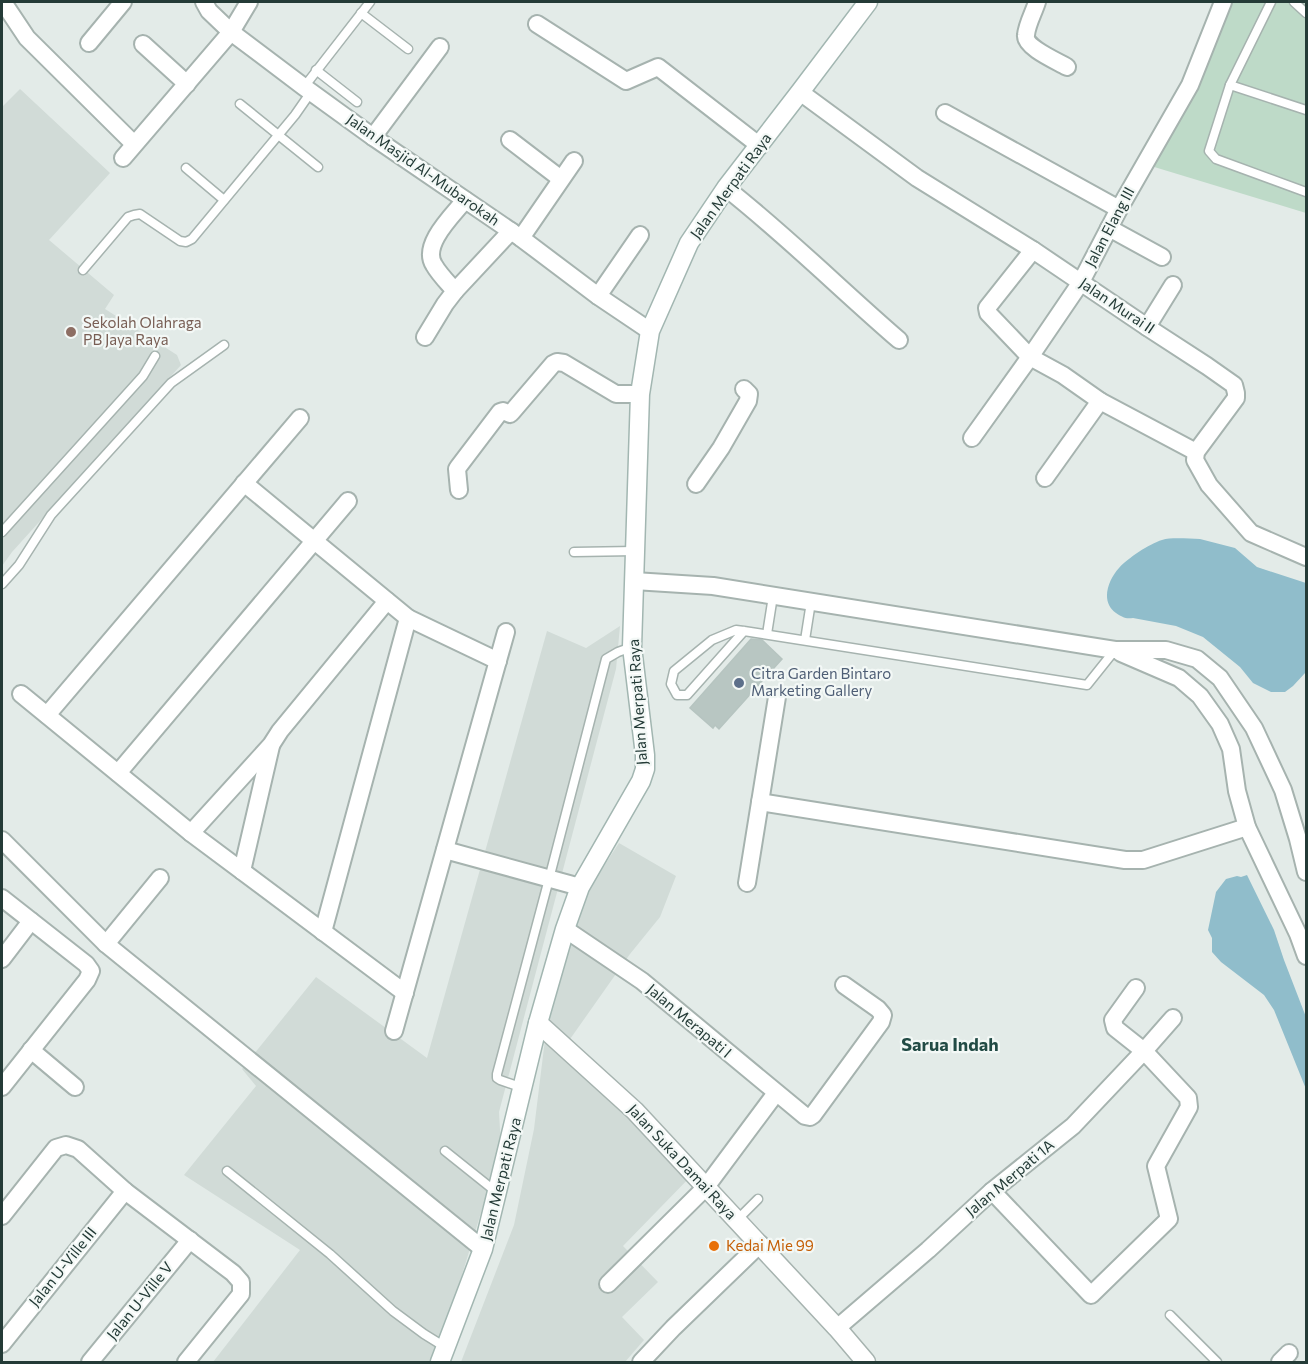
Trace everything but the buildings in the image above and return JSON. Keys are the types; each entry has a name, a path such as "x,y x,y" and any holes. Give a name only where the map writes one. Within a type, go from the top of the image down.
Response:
{"main road":[{"name":"Jalan Merpati Raya","path":"443,1355 483,1249 538,1023 565,929 580,887 641,781 645,769 632,647 640,394 650,332 689,243 726,188 868,2"},
{"name":"Jalan Suka Damai Raya","path":"538,1023 635,1111 837,1328 859,1360"}],"street":[{"path":"3,2 27,38 134,144"},
{"name":"Jalan Masjid Al-Mubarokah","path":"204,2 209,11 231,32 307,90 516,235 650,332"},
{"path":"123,158 231,32 249,2"},
{"path":"1037,2 1026,33 1026,40 1032,46 1067,66"},
{"name":"Jalan Elang III","path":"972,438 1081,282 1119,209 1190,85 1223,2"},
{"path":"89,43 114,5"},
{"path":"537,24 626,81 658,67 760,146"},
{"path":"143,44 187,84"},
{"path":"373,137 440,47"},
{"name":"Jalan Murai II","path":"800,92 917,178 1033,250 1208,366 1234,386 1236,398 1196,452"},
{"path":"945,113 1119,209"},
{"path":"510,140 561,179"},
{"path":"425,337 455,291 516,235 574,161"},
{"path":"726,188 809,258 899,340"},
{"path":"455,291 432,263 430,250 435,238 465,200"},
{"path":"1109,228 1162,257"},
{"path":"598,296 640,235"},
{"path":"1033,250 987,308 988,313 1030,357 1063,375 1100,401 1196,452 1195,460 1209,485 1251,533 1306,557"},
{"path":"1147,327 1173,285"},
{"path":"459,490 457,469 459,466 500,412 510,414 553,364 564,363 616,394 640,394"},
{"path":"696,484 721,448 748,400 749,394 744,389"},
{"path":"1045,478 1100,401"},
{"path":"47,715 300,418"},
{"path":"244,483 408,618 498,661"},
{"path":"118,773 348,501"},
{"path":"634,581 713,586 1115,650 1166,650 1197,659 1220,678 1254,728 1282,790 1306,872"},
{"path":"191,832 271,745 280,731 387,602"},
{"path":"323,932 408,618"},
{"path":"394,1031 506,632"},
{"path":"1115,650 1179,678 1200,696 1220,724 1231,749 1237,791 1247,827 1302,933 1306,956"},
{"path":"1200,696 1220,678"},
{"path":"21,694 191,832 405,993"},
{"path":"747,884 777,697"},
{"path":"242,871 271,745"},
{"path":"760,802 1125,860 1143,860 1247,827"},
{"path":"2,840 106,944 483,1249"},
{"path":"445,849 580,887"},
{"path":"106,944 160,878"},
{"path":"2,898 86,964 91,971 87,980 2,1087"},
{"path":"2,959 32,921"},
{"name":"Jalan Merapati I","path":"565,929 642,981 805,1116 813,1115 881,1022 883,1015 878,1009 844,985"},
{"path":"992,1191 1091,1295 1169,1219 1156,1166 1189,1107 1188,1098 1144,1051 1115,1028 1113,1020 1136,988"},
{"name":"Jalan Merpati 1A","path":"837,1328 928,1250 992,1191 1073,1126 1173,1018"},
{"path":"31,1050 75,1087"},
{"path":"608,1284 706,1186 776,1093"},
{"path":"2,1216 56,1149 66,1145 78,1149 124,1191 233,1273 241,1282 241,1294 186,1362"},
{"name":"Jalan U-Ville III","path":"2,1344 124,1191"},
{"name":"Jalan U-Ville V","path":"90,1362 190,1240"},
{"path":"641,1362 760,1244"}],"lane":[{"path":"83,270 128,217 134,215 140,214 180,241 186,242 192,239 278,135 307,90 316,70 370,2"},
{"path":"1271,2 1230,85 1209,151 1216,159 1306,192"},
{"path":"1294,2 1306,13"},
{"path":"361,13 408,49"},
{"path":"316,70 357,102"},
{"path":"1230,85 1306,110"},
{"path":"240,104 318,167"},
{"path":"186,168 224,200"},
{"path":"2,584 19,565 51,515 171,383 224,345"},
{"path":"2,532 143,376 155,356"},
{"path":"574,552 635,550"},
{"path":"767,634 773,596"},
{"path":"805,640 812,602"},
{"path":"744,631 687,695 677,695 671,684 674,671 712,640 736,630 744,631 767,634 1087,685 1115,650"},
{"path":"523,1088 500,1080 497,1074 606,659 632,647"},
{"path":"445,1151 490,1186 497,1195"},
{"path":"227,1171 330,1254 393,1311 424,1334 443,1355"},
{"path":"737,1220 758,1199"},
{"path":"1170,1315 1217,1362"}],"shaded area":[{"name":"Sekolah Olahraga PB Jaya Raya","path":"20,89 110,173 49,240 114,295 105,309 177,355 181,365 12,552 2,566 2,107"},
{"path":"620,626 616,669 499,1112 501,1147 461,1278 432,1362 213,1362 300,1250 184,1175 256,1086 242,1069 316,977 427,1058 547,631 586,648"},
{"path":"619,843 676,876 660,917 630,954 568,1042 695,1172 623,1246 658,1282 622,1317 644,1340 625,1362 461,1362 514,1225 534,1129 547,1023 585,895"}],"green space":[{"path":"1224,2 1306,2 1306,213 1151,166"}],"water":[{"path":"1200,539 1235,548 1257,567 1306,583 1306,672 1285,692 1271,692 1253,683 1240,667 1203,637 1176,626 1124,617 1116,613 1108,603 1107,591 1115,573 1145,548 1162,540"},
{"path":"1247,875 1274,930 1306,1017 1306,1089 1274,1010 1264,995 1221,962 1212,952 1212,938 1208,930 1216,892 1226,879"}],"place":[{"name":"Sekolah Olahraga PB Jaya Raya","path":"71,332"},
{"name":"Citra Garden Bintaro Marketing Gallery","path":"739,683"},
{"name":"Kedai Mie 99","path":"714,1246"}],"district":[{"name":"Sarua Indah","path":"950,1045"}]}
